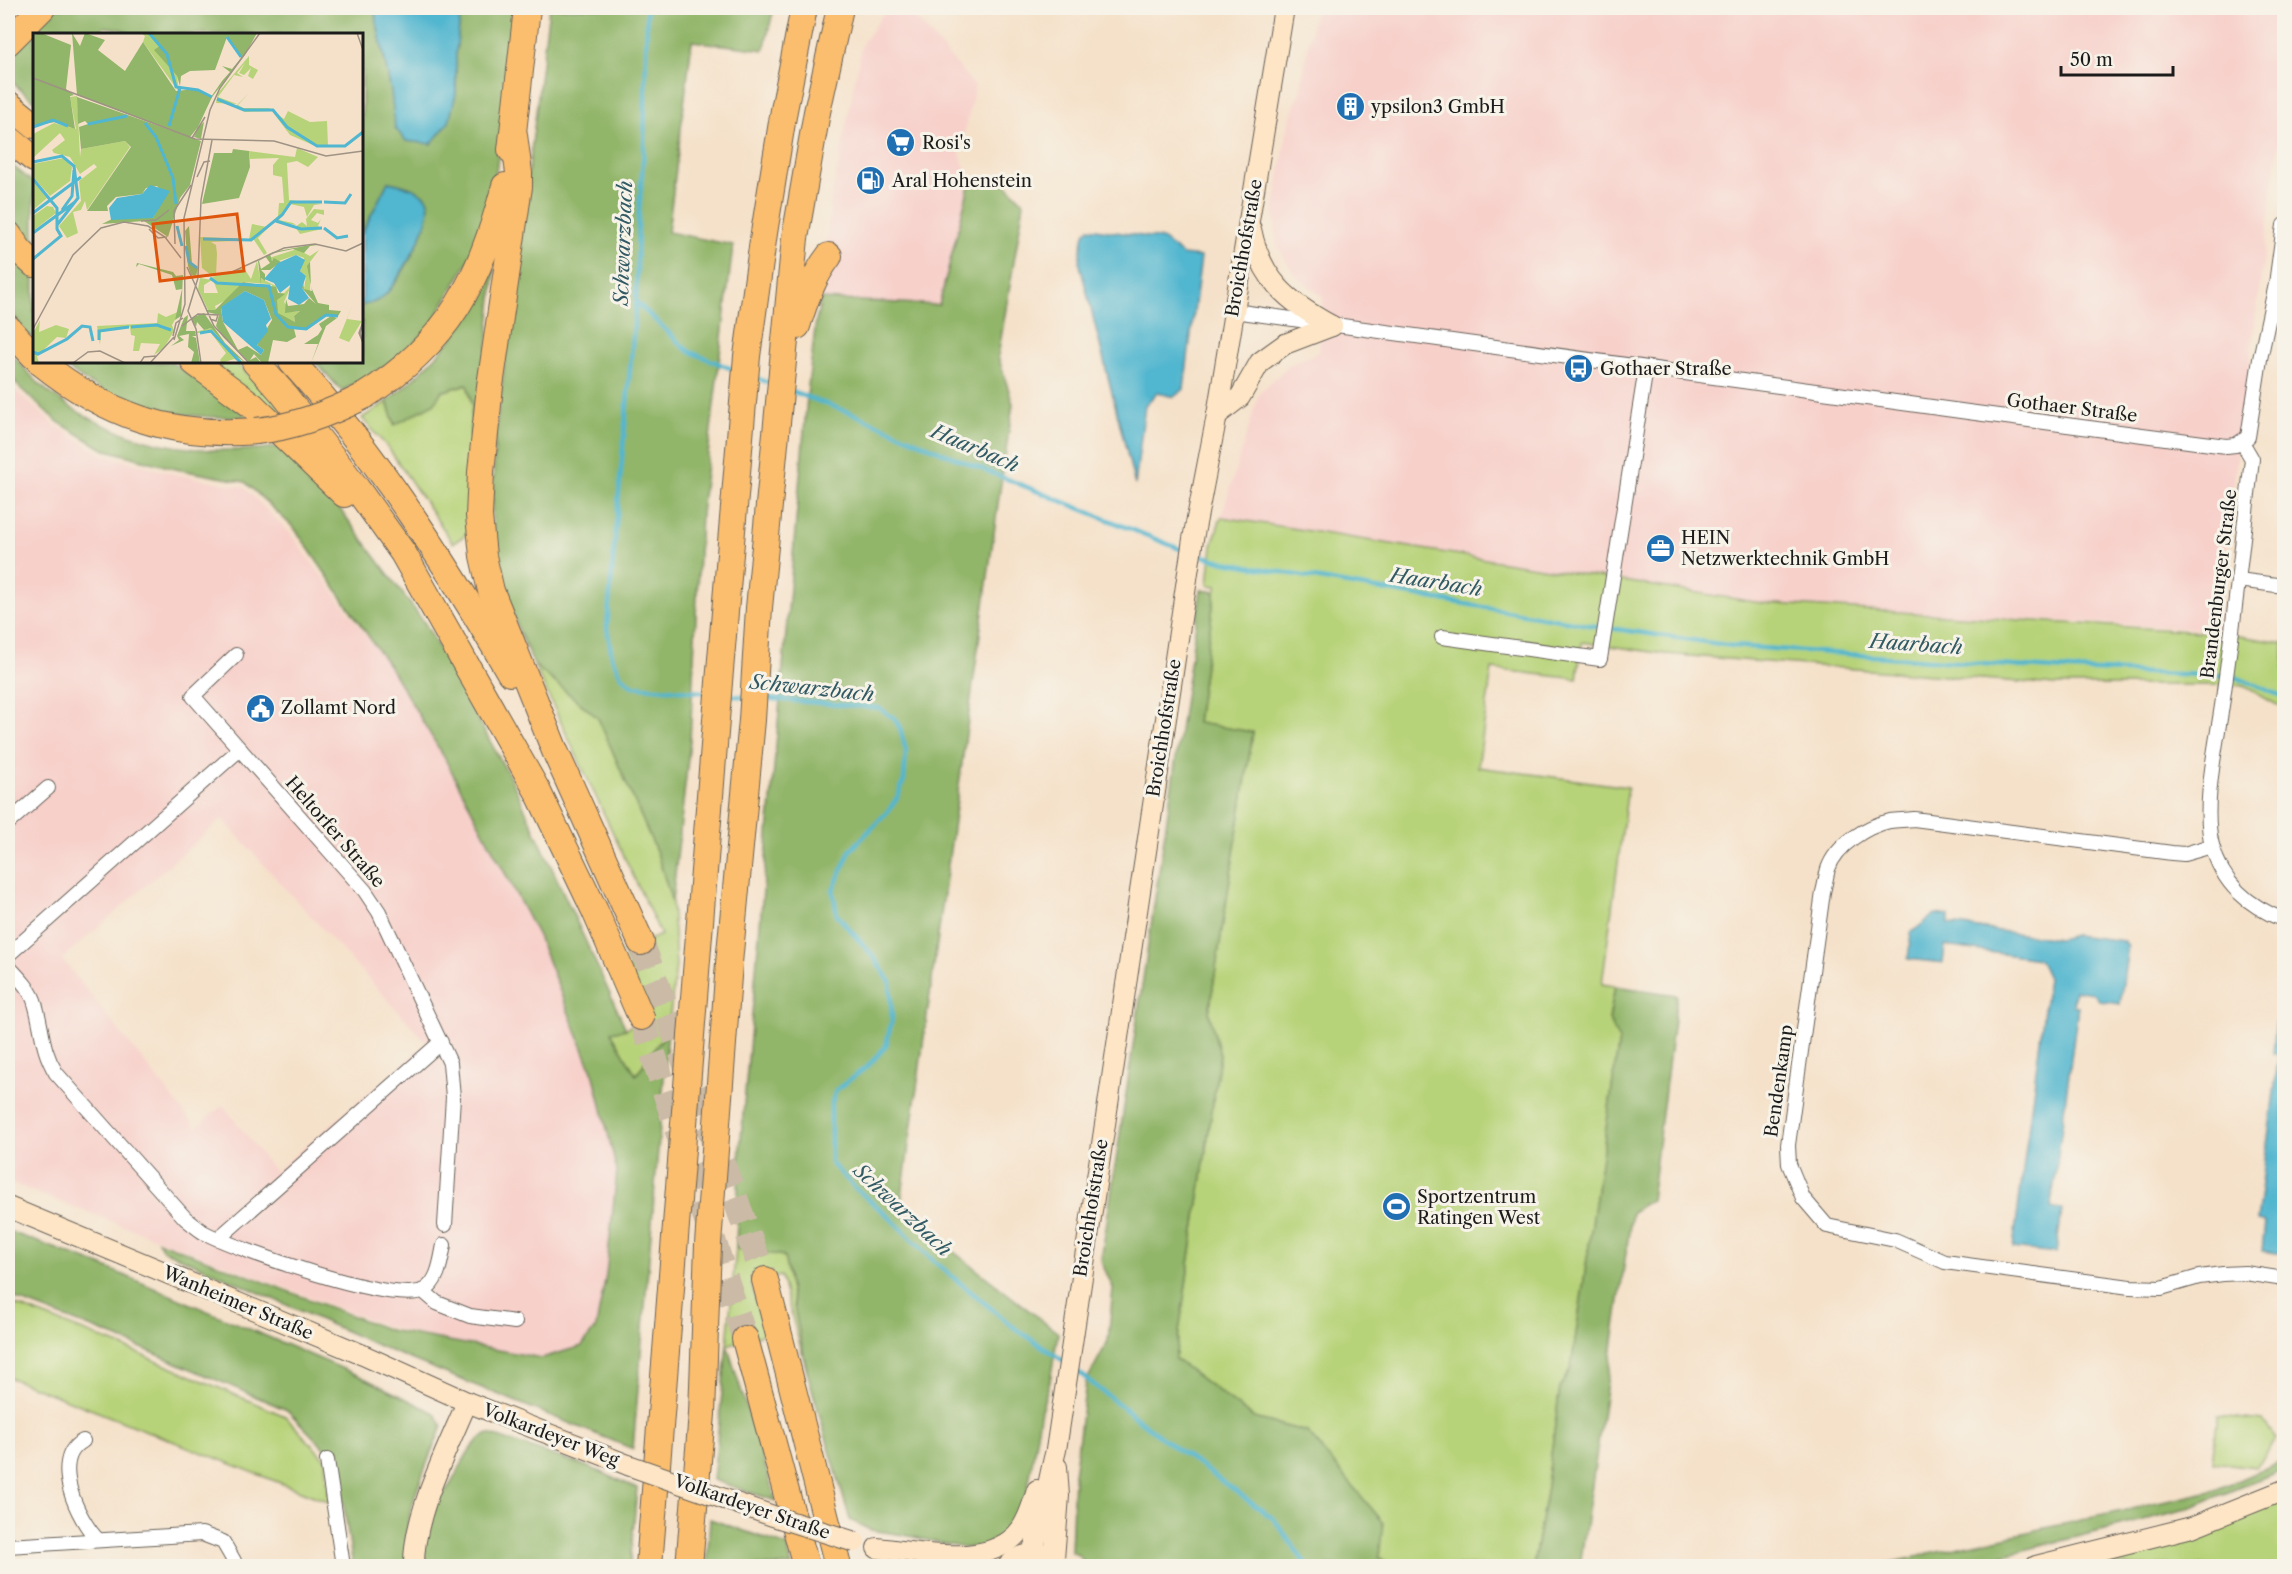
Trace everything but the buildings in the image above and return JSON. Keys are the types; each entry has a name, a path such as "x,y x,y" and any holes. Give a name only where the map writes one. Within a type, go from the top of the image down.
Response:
{"highway":[{"path":"13,35 42,8"},
{"path":"41,363 76,390 95,400 154,424 201,432 275,429 317,418 364,396 399,372 427,346 449,320 470,286 492,233 505,186 514,135 526,8"},
{"path":"649,1566 716,715 747,356 784,110 804,8"},
{"path":"788,361 795,238 817,112 840,8"},
{"path":"8,104 33,124"},
{"path":"514,135 519,187 490,386 479,516 483,556 491,591 555,751 641,942"},
{"path":"8,138 33,158"},
{"path":"8,234 33,263"},
{"path":"689,1566 702,1414 710,1221 729,963 752,720 759,608 779,411 795,331 810,287 819,269 830,256"},
{"path":"8,328 33,355"},
{"path":"195,363 262,414 403,553"},
{"path":"256,363 282,392 355,486 403,553 538,792 595,911 641,1017"},
{"path":"293,363 367,453 418,525 464,594 555,751"},
{"path":"765,1280 838,1566"},
{"path":"745,1339 806,1566"}],"main road":[{"name":"Broichhofstraße","path":"1032,1553 1040,1529 1046,1488 1056,1450 1188,569 1217,415 1284,8"},
{"path":"1249,224 1255,248 1267,274 1291,300 1332,326"},
{"path":"1217,415 1240,397 1260,362 1285,344 1332,326"},
{"name":"Wanheimer Straße","path":"8,1207 363,1355 467,1402"},
{"name":"Volkardeyer Weg","path":"414,1566 418,1526 467,1402 628,1465"},
{"name":"Broichhofstraße","path":"1056,1450 1059,1496 1058,1563"},
{"name":"Volkardeyer Straße","path":"876,1548 970,1555 988,1552 1006,1544 1021,1529 1056,1450"},
{"name":"Volkardeyer Straße","path":"628,1465 773,1516 921,1564 963,1566"},
{"path":"2036,1566 2192,1527 2284,1490"},
{"path":"1008,1566 1021,1556 1032,1553 1044,1554 1058,1563"}],"street":[{"path":"2242,442 2248,437 2252,423 2260,359 2282,262 2284,225"},
{"name":"Gothaer Straße","path":"1234,311 2226,446 2242,442"},
{"path":"1442,637 1600,658 1646,368"},
{"name":"Brandenburger Straße","path":"2242,442 2252,459 2229,658 2210,795 2210,833 2219,866 2237,891 2254,906 2284,920"},
{"path":"2238,580 2284,586"},
{"name":"Heltorfer Straße","path":"236,655 193,696 365,891 379,912 450,1063 453,1097 445,1225"},
{"path":"8,955 240,749"},
{"path":"8,823 48,789"},
{"name":"Bendenkamp","path":"2212,846 2184,854 2172,853 1914,819 1890,821 1873,827 1852,839 1840,850 1829,867 1823,892 1788,1145 1789,1164 1803,1198 1827,1226 1895,1240 1945,1262 2130,1287 2161,1288 2199,1277 2223,1274 2245,1273 2284,1279"},
{"path":"8,966 26,986 33,999 45,1052 56,1073 185,1218 202,1231 357,1286 406,1292 423,1291 432,1284 444,1245"},
{"path":"219,1238 441,1042"},
{"path":"423,1291 437,1304 470,1316 515,1322"},
{"path":"83,1441 74,1446 69,1454 70,1485 73,1502 81,1519 98,1540"},
{"path":"327,1460 344,1566"},
{"path":"8,1546 202,1534 223,1542 234,1561 234,1566"}],"shaded area":[{"path":"887,8 907,8 975,86 960,154 970,182 939,306 821,299 830,206 862,44"},
{"path":"1315,8 2284,8 2284,104 2237,458 2218,630 1761,603 1221,517 1259,394 1289,365 1319,352 1323,297 1295,275 1277,245 1274,206 1289,121 1301,88"},
{"path":"8,383 55,425 101,454 175,474 244,487 290,533 393,672 444,757 538,936 594,1076 617,1171 606,1275 596,1327 582,1346 542,1358 475,1347 389,1327 8,1182","holes":["222,819 427,1043 275,1172 223,1105 196,1127 62,959"]}],"green space":[{"path":"50,8 374,8 391,91 456,94 456,53 461,8 515,8 507,100 492,198 471,257 430,327 401,357 342,391 316,363 363,363 363,305 378,300 392,287 421,236 428,211 428,202 422,194 411,188 388,182 363,231 363,33 127,33 120,29 105,27 96,33 33,33 33,100 8,79 8,63 12,53"},
{"path":"549,8 774,8 764,50 692,41 668,232 733,245 701,514 690,741 672,902 657,853 598,718 534,665 519,631 497,559 492,515 495,439"},
{"path":"8,162 33,182 33,248 8,216"},
{"path":"1000,178 1024,203 998,356 1013,404 900,1210 1058,1333 1050,1381 1041,1410 1026,1500 1017,1521 1003,1535 985,1546 964,1548 870,1530 850,1520 808,1375 784,1256 736,1248 739,1160 808,386 821,299 939,305 970,182"},
{"path":"8,248 33,272 33,338 22,328 8,307"},
{"path":"495,268 477,446 470,435 472,404 467,384 441,392 435,403 395,425 387,402 420,373 449,342 474,308"},
{"path":"8,350 50,393 77,411 133,436 162,444 222,450 286,446 317,478 426,625 512,781 626,1029 611,1032 636,1075 668,1030 633,1449 388,1350 163,1250 158,1241 389,1330 542,1358 582,1346 596,1327 606,1275 617,1171 594,1076 538,936 444,757 393,672 295,529 245,482 176,469 103,449 58,422 19,387 8,373"},
{"path":"61,363 172,363 249,417 198,416 149,408 125,400 81,378"},
{"path":"208,363 236,363 289,415 276,417"},
{"path":"467,384 472,404 470,435 477,446 474,530 453,543 389,449 362,418 387,402 394,424 440,392"},
{"name":"Sportzentrum Ratingen West","path":"1221,517 1761,603 2219,633 2284,643 2284,709 2244,686 2236,685 2056,685 1666,654 1582,642 1577,679 1492,669 1478,767 1628,787 1602,984 1615,986 1609,1020 1619,1040 1571,1368 1560,1387 1546,1493 1533,1566 1392,1566 1379,1557 1307,1432 1254,1418 1175,1359 1220,1055 1209,1013 1253,732 1197,723 1217,586 1208,585 1212,546"},
{"path":"1201,590 1215,592 1197,723 1253,732 1209,1013 1220,1055 1175,1359 1254,1418 1307,1432 1383,1522 1379,1557 1392,1566 1087,1566 1078,1555 1071,1552 1074,1475 1086,1382 1108,1341 1113,1288 1101,1261"},
{"path":"534,665 598,718 657,853 672,902 676,966 668,1030 636,1075 611,1032 626,1029 648,1016 623,950 661,935"},
{"path":"1615,986 1677,995 1651,1200 1632,1212 1580,1566 1533,1566 1546,1493 1560,1387 1571,1368 1619,1040 1609,1020"},
{"path":"8,1231 100,1265 362,1377 435,1413 442,1426 411,1512 407,1530 407,1566 353,1566 337,1461 287,1410 116,1337 8,1296"},
{"path":"736,1248 784,1256 808,1375 781,1276 751,1283 764,1334 727,1345"},
{"path":"8,1302 114,1343 285,1416 326,1460 329,1502 8,1377"},
{"path":"727,1345 776,1501 713,1480"},
{"path":"2218,1416 2263,1421 2277,1439 2256,1467 2212,1462"},
{"path":"489,1434 591,1468 637,1488 630,1566 422,1566 432,1508 450,1485 471,1449"},
{"path":"2284,1460 2284,1469 2187,1509 1965,1565 1875,1566 2216,1490"},
{"path":"2284,1499 2284,1566 2068,1566"},
{"path":"710,1519 787,1546 792,1566 707,1566"}],"water":[{"path":"374,8 461,8 456,53 456,94 449,122 431,144 406,141 395,128 391,91"},
{"path":"388,182 409,187 426,198 429,206 427,218 408,262 384,296 372,303 363,305 363,231"},
{"path":"1089,228 1162,239 1183,255 1201,257 1184,389 1174,397 1157,393 1145,405 1135,485 1079,261 1084,234"},
{"path":"1935,914 1949,916 1949,924 2059,939 2074,935 2124,941 2128,946 2120,1004 2100,1001 2093,993 2075,990 2073,1006 2078,1007 2051,1208 2062,1210 2056,1253 2013,1248 2048,978 2039,959 1945,946 1943,963 1908,959 1911,933"},
{"path":"2276,1022 2284,1023 2284,1254 2262,1251 2265,1223 2257,1221 2279,1054 2273,1053"}],"waterway":[{"name":"Schwarzbach","path":"647,8 644,148 638,224 636,302 607,627 612,657 621,676 633,686 711,693"},
{"name":"Haarbach","path":"636,302 688,351 737,371"},
{"name":"Haarbach","path":"754,377 774,385"},
{"name":"Haarbach","path":"788,390 856,415 955,458 1185,551"},
{"name":"Haarbach","path":"1196,554 1225,562 1353,585 1595,626 1733,646 2068,670 2233,676 2284,697"},
{"name":"Schwarzbach","path":"725,695 747,697"},
{"name":"Schwarzbach","path":"761,698 879,708 894,718 900,728 906,751 904,780 898,796 890,809 850,851 833,890 837,915 873,956 890,982 892,1019 886,1046 868,1066 836,1090 831,1105 831,1163 936,1263 1016,1329 1064,1361"},
{"name":"Schwarzbach","path":"1073,1368 1163,1439 1274,1519 1307,1566"}],"tunnel":[{"path":"641,942 765,1280"},
{"path":"641,1017 745,1339"}],"place":[{"name":"ypsilon3 GmbH","path":"1350,107"},
{"name":"Rosi's","path":"901,143"},
{"name":"Aral Hohenstein","path":"871,181"},
{"name":"Gothaer Straße","path":"1579,369"},
{"name":"HEIN Netzwerktechnik GmbH","path":"1660,548"},
{"name":"Zollamt Nord","path":"260,708"},
{"name":"Sportzentrum Ratingen West","path":"1396,1207"}]}
